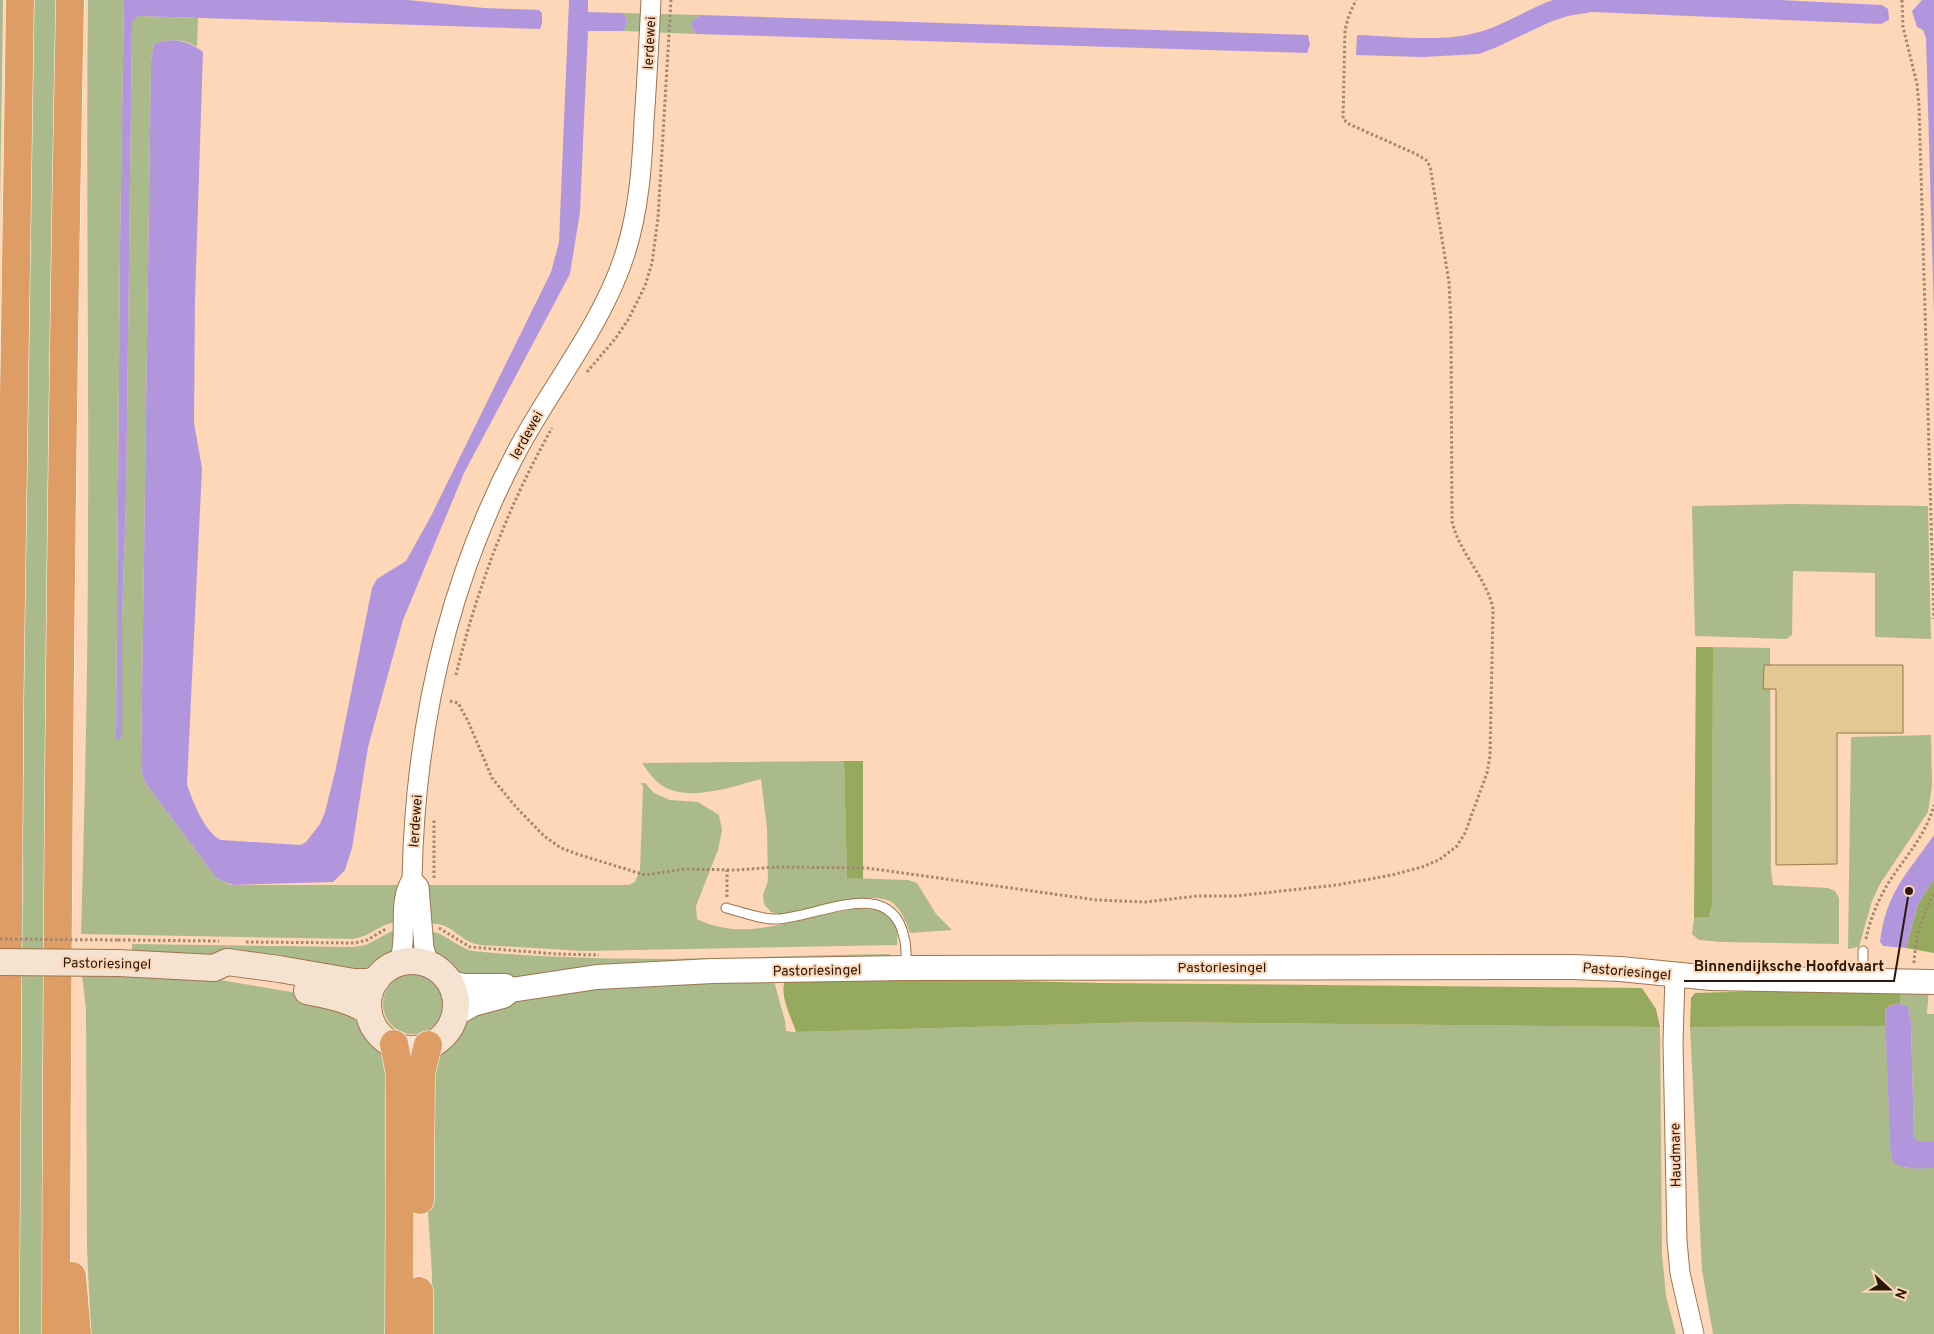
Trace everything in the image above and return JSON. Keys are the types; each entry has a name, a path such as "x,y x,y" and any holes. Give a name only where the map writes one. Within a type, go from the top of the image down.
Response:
{"highway":[{"path":"5,1334 6,989 20,0"},
{"path":"56,1334 64,287 70,0"},
{"path":"0,1034 6,989"},
{"path":"394,1044 400,1075 400,1334"},
{"path":"419,1334 422,1073 428,1045"},
{"path":"57,1067 77,1334"}],"main road":[{"name":"Pastoriesingel","path":"0,962 118,952 214,968 225,975 346,1000 358,1004 369,1012"},
{"path":"414,961 429,964 443,973 450,983 456,998 455,1014 450,1026 445,1033 428,1045 411,1048 394,1044 379,1033 372,1021 369,1012 370,994 377,979 383,972 399,963 414,961"},
{"name":"Pastoriesingel","path":"214,968 226,962 354,982 369,982 377,979"}],"street":[{"name":"Ierdewei","path":"399,963 404,942 407,887 412,879 415,810 421,750 433,681 459,587 498,489 532,423 596,321 619,270 631,235 637,209 642,164 651,0"},
{"name":"Ierdewei","path":"412,879 419,887 424,948 429,964"},
{"name":"Pastoriesingel","path":"455,1014 473,1004 503,996 511,990 598,977 654,973 906,968 1573,967 1620,969 1747,980 1934,982"},
{"name":"Haudmare","path":"1675,975 1673,1042 1676,1225 1680,1273 1694,1334"},
{"name":"Pastoriesingel","path":"450,983 470,987 503,985 511,990"}],"lane":[{"path":"726,908 778,920 856,904 880,906 894,914 901,926 906,945 906,968"},
{"path":"1863,951 1863,980"}],"path":[{"path":"586,374 628,320 645,286 652,263 659,203 671,0"},
{"path":"448,709 450,699 458,704 468,720 492,778 544,836 561,848 645,875 679,869 867,868 1097,900 1145,902 1197,896 1236,896 1337,885 1431,864 1447,856 1461,841 1481,791 1490,761 1493,609 1489,597 1457,539 1452,521 1449,282 1430,166 1426,160 1416,154 1349,124 1343,119 1345,30 1356,0"},
{"path":"1902,0 1903,27 1917,84 1919,105 1934,619"},
{"path":"454,683 472,611 491,558 518,493 553,426"},
{"path":"1863,951 1869,926 1878,902 1925,830 1934,805"},
{"path":"434,813 434,882"},
{"path":"726,908 727,870"},
{"path":"1914,963 1916,936 1934,892"},
{"path":"244,942 355,943 367,940 392,926"},
{"path":"438,927 470,947 602,955"},
{"path":"0,938 118,952 226,941"}],"green space":[{"path":"0,0 3,0 0,206"},
{"path":"33,0 61,0 45,1334 17,1334 20,776"},
{"path":"88,0 124,0 116,738 122,737 122,619 126,499 132,23 138,16 198,18 197,47 187,42 176,40 154,44 151,62 141,767 144,781 217,879 231,885 629,885 635,882 640,870 643,787 641,783 645,783 654,793 670,800 698,802 719,815 722,830 718,850 696,906 697,919 720,927 753,929 837,912 864,909 876,910 887,915 895,922 897,945 585,951 480,945 464,939 442,925 423,922 388,924 362,937 352,939 81,934 88,581"},
{"path":"623,13 701,15 692,21 692,28 696,34 623,31 627,22"},
{"path":"1793,504 1928,506 1931,639 1875,637 1875,573 1793,571 1792,635 1786,639 1695,636 1692,506"},
{"path":"1696,647 1713,647 1712,906 1709,917 1694,918"},
{"path":"1713,647 1770,648 1771,871 1773,885 1828,888 1835,891 1839,898 1839,944 1721,942 1699,940 1692,934 1694,918 1709,917 1712,906"},
{"path":"1931,735 1932,786 1928,812 1880,884 1872,901 1859,947 1848,949 1851,737"},
{"path":"844,761 847,878 908,880 917,883 936,914 952,930 910,933 896,906 884,899 873,898 844,901 791,913 779,914 771,912 764,904 763,895 768,881 767,828 761,779 714,791 701,793 677,792 659,783 642,763"},
{"path":"844,761 863,761 863,879 847,878"},
{"path":"1934,879 1934,953 1906,948 1918,904"},
{"path":"392,931 399,931 393,956 370,973 132,953 132,944 353,947 366,945"},
{"path":"429,931 441,934 473,951 577,958 629,959 890,954 888,959 478,982 448,969 438,960"},
{"path":"407,974 419,974 430,979 438,987 443,998 441,1016 430,1029 419,1034 407,1034 396,1029 388,1021 383,1010 383,998 388,987 396,979"},
{"path":"82,975 202,977 297,993 358,1014 374,1036 387,1063 385,1334 91,1334 87,1249 86,1009"},
{"path":"786,978 1642,988 1656,1009 1660,1027 1149,1022 796,1032 784,998 783,991"},
{"path":"630,981 774,981 786,1031 793,1032 1149,1022 1660,1027 1662,1254 1666,1296 1676,1334 431,1334 432,1273 426,1183 432,1059 472,1013 496,1003"},
{"path":"1901,987 1929,988 1927,1014 1934,1014 1934,1141 1919,1141 1914,1137 1911,1024 1908,1006 1900,1004"},
{"path":"1901,987 1900,1004 1890,1005 1885,1010 1886,1026 1690,1027 1691,998 1695,993"},
{"path":"1886,1026 1890,1148 1893,1162 1907,1168 1934,1168 1934,1334 1713,1334 1702,1270 1690,1027"}],"shaded area":[{"path":"124,0 408,0 484,8 539,10 542,13 542,23 540,29 138,16 132,23 126,499 122,619 122,737 118,740 116,738"},
{"path":"569,0 588,0 588,12 623,13 627,22 623,31 588,31 580,212 570,274 464,473 403,620 368,747 352,848 345,870 333,882 233,885 217,879 144,781 141,767 151,62 154,44 174,40 185,42 203,52 195,299 194,423 202,468 187,784 205,823 210,831 221,840 301,845 306,842 320,824 325,812 336,768 372,588 377,579 406,561 431,516 551,272 559,242"},
{"path":"1553,0 1779,0 1882,5 1888,9 1889,20 1881,24 1592,12 1568,16 1550,22 1479,54 1423,57 1356,55 1357,35 1435,38 1465,35 1498,25"},
{"path":"1922,0 1934,0 1934,315 1926,38 1923,30 1917,27 1912,11"},
{"path":"701,15 1308,35 1310,44 1307,53 696,34 692,28 692,21"},
{"path":"1934,835 1934,879 1918,904 1906,948 1883,946 1880,942 1883,925 1893,896 1899,884"},
{"path":"1900,1004 1908,1006 1911,1024 1914,1137 1919,1141 1934,1141 1934,1168 1902,1167 1893,1162 1890,1148 1885,1010 1890,1005"}],"building":[{"path":"1764,665 1903,665 1903,733 1837,733 1837,864 1776,865 1776,689 1763,689"}],"place":[{"name":"Binnendijksche Hoofdvaart","path":"1909,891"}]}
